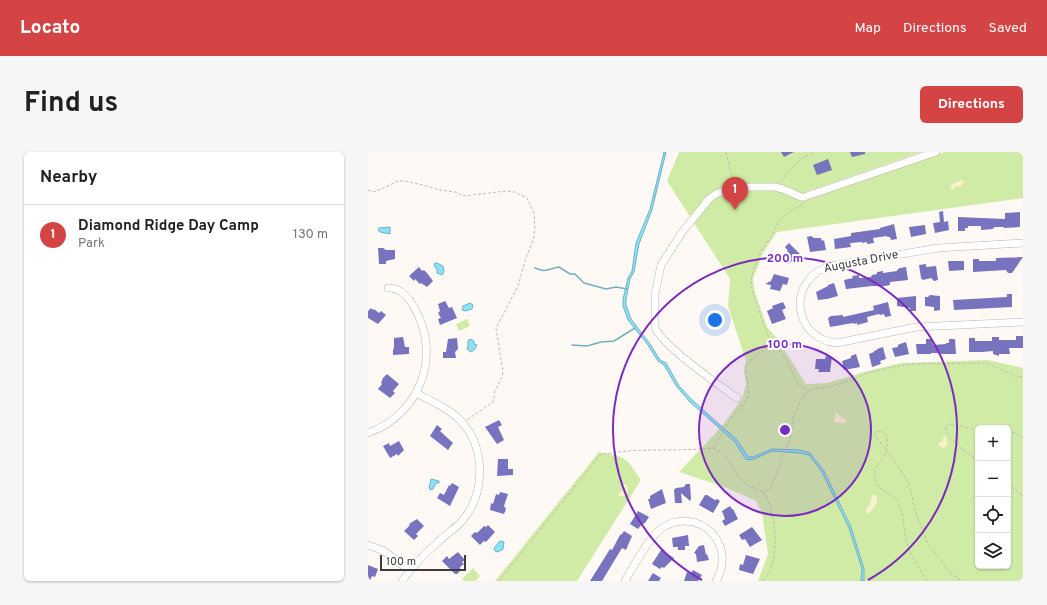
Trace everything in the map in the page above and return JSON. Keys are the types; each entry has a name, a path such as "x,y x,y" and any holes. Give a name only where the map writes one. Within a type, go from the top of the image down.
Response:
{"street":[{"path":"737,398 679,354 656,331 655,327 655,294 661,265 683,231 702,207 716,194 726,190 738,188 772,187 783,189 801,197 811,195 936,152"},
{"name":"Augusta Drive","path":"1023,243 938,248 831,266 817,271 809,279 801,293 800,301 803,319 810,331 825,341 838,343 916,327 1023,322"},
{"path":"368,433 395,419 406,409 416,393 424,374 426,361 426,346 423,328 416,311 406,296 398,289 388,288"},
{"path":"402,581 432,547 463,520 474,500 479,479 479,460 474,442 462,423 449,411 416,393"},
{"path":"625,581 654,535 668,525 682,521 701,525 717,538 722,551 723,561 721,573 716,581"},
{"path":"368,545 384,551 410,571"}],"path":[{"path":"726,152 730,170 738,188"},
{"path":"772,187 782,180 804,157 815,152"},
{"path":"368,190 373,192 398,181 468,196 506,190 516,192 527,198 532,208 535,220 534,237 518,286 496,328 503,372 502,377 494,391 493,402 462,423"},
{"path":"810,391 801,388 796,383 792,370 779,349 771,342 763,323 751,283 752,275 760,253 772,235 778,222 790,210 805,203 811,195"},
{"path":"712,448 721,437 727,424 748,397 748,385 745,368 746,364 770,345 771,342"},
{"path":"764,492 771,488 790,435 794,414 805,393 852,380 864,374 912,364 987,363 1015,376 1023,377"},
{"path":"975,429 950,424 947,424 945,427 946,432 962,450 975,458"},
{"path":"927,581 915,562 908,547 899,505 893,496 878,486 874,473 876,467 883,458 886,450 888,441 885,433 881,431 876,432 876,435 886,450 895,462 909,483 915,510 927,542 951,574 962,581"},
{"path":"1011,431 1023,437"},
{"path":"499,581 600,455 637,451 712,448 721,452 740,479 753,488 764,492 770,503 776,545 769,573 763,581"},
{"path":"1011,486 1023,496"}],"green space":[{"path":"679,152 922,152 806,192 801,199 945,152 1023,152 1023,198 777,232 763,253 753,279 755,292 767,327 777,338 806,384 827,383 901,363 988,360 1023,368 1023,581 758,581 768,554 762,513 756,501 727,488 679,472 722,426 742,399 746,384 744,371 746,361 728,306 730,279 667,181"},
{"path":"467,319 470,326 459,331 456,324"},
{"path":"599,452 615,455 625,459 629,462 641,480 577,581 495,581"},
{"path":"473,568 480,576 475,581 464,581 462,579"}],"sand":[{"path":"962,180 964,182 962,186 954,187 954,190 951,189 950,187 952,184"},
{"path":"836,412 846,420 846,422 834,422"},
{"path":"944,436 948,444 943,448 939,446 938,443 942,442"},
{"path":"623,484 627,485 628,492 625,496 618,496 620,492 623,491 620,487"},
{"path":"874,494 877,496 877,503 868,514 865,510 869,506"}],"water":[{"path":"664,152 666,152 652,210 639,244 634,272 630,279 626,299 626,305 631,319 660,360 666,363 679,386 692,400 737,440 748,457 753,457 772,449 800,450 810,453 824,471 851,527 864,569 864,581 861,581 862,569 849,528 822,472 809,455 772,451 754,459 747,460 735,442 690,402 677,387 664,365 658,361 648,345 628,320 623,306 623,299 628,278 632,271 636,243 650,209"},
{"path":"390,227 390,234 380,232 378,230 379,228"},
{"path":"435,263 443,266 444,272 442,275 437,273 434,265"},
{"path":"470,303 473,305 472,309 465,311 462,310 463,306"},
{"path":"470,339 477,345 471,352 467,349 468,341"},
{"path":"431,479 439,481 439,483 436,483 431,490 429,488"},
{"path":"500,541 504,542 503,549 498,552 495,551 494,548"}],"building":[{"path":"781,152 794,152 784,157"},
{"path":"850,152 865,152 865,154 852,157"},
{"path":"828,159 832,170 817,175 813,165"},
{"path":"943,211 944,222 948,221 949,230 935,233 933,223 940,222 939,212"},
{"path":"1020,212 1020,227 995,227 993,229 981,230 981,226 968,226 968,228 965,228 965,231 958,231 958,217 1005,219 1005,213"},
{"path":"894,224 897,239 891,240 890,237 887,236 873,238 874,243 850,243 851,247 835,249 834,239 851,236 851,233 880,229"},
{"path":"925,225 926,234 911,237 909,227"},
{"path":"811,236 814,238 821,238 822,241 824,240 826,250 810,252 807,237"},
{"path":"789,243 803,257 798,261 795,259 788,264 781,257 788,251 785,247"},
{"path":"378,248 395,250 395,259 386,261 386,264 379,264"},
{"path":"1023,257 1012,273 1008,273 1006,270 973,272 973,259 979,259 979,261 996,261 996,258"},
{"path":"948,261 964,261 964,270 949,271"},
{"path":"926,264 926,267 936,266 938,280 934,281 931,278 923,280 921,278 919,265"},
{"path":"419,267 422,271 424,270 427,273 433,281 427,287 421,283 420,284 415,279 414,281 409,276"},
{"path":"906,267 908,280 890,282 890,285 879,287 872,286 846,289 844,280 853,278 852,276 859,275 859,278 871,277 872,275 877,274 877,272 883,271 883,273 897,271 900,268"},
{"path":"774,274 789,278 787,285 783,284 780,291 770,289 771,285 765,284 771,281"},
{"path":"834,283 838,296 818,300 816,292"},
{"path":"1007,294 1012,294 1012,307 954,310 953,300 1007,297"},
{"path":"930,295 940,296 940,310 934,311 934,307 925,306 925,297"},
{"path":"916,296 916,311 910,311 910,308 897,306 897,298"},
{"path":"445,301 449,308 452,307 457,318 440,325 438,319 441,318 438,313 440,311 438,304"},
{"path":"783,302 786,308 782,310 786,319 772,324 767,311 773,308 772,306"},
{"path":"888,302 891,316 885,317 884,314 879,314 867,317 868,322 857,325 857,323 853,323 830,327 828,318 831,316 843,315 843,317 874,310 873,306"},
{"path":"371,308 379,313 381,311 386,315 378,324 368,318 368,311"},
{"path":"1016,336 1023,336 1023,348 1009,348 1010,354 999,354 999,356 993,354 993,351 969,352 969,338 975,338 975,341 992,341 992,337 999,337 999,340 1016,340"},
{"path":"403,337 405,347 409,347 409,354 393,355 394,338"},
{"path":"457,338 458,349 455,352 456,358 443,358 443,352 446,352 448,339"},
{"path":"926,339 932,339 933,345 946,344 949,343 949,339 955,339 956,354 917,354 916,344 926,344"},
{"path":"906,342 909,354 895,357 892,348 898,347 898,345"},
{"path":"883,347 886,359 880,361 881,364 872,367 869,354"},
{"path":"856,354 860,367 844,370 842,361 851,358 851,356"},
{"path":"826,356 832,357 830,372 818,372 819,369 815,369 816,359 825,359"},
{"path":"387,374 399,384 393,391 395,393 390,398 378,389 382,384 383,378"},
{"path":"499,420 502,425 498,427 504,440 497,444 485,427"},
{"path":"437,425 442,429 440,431 453,443 448,450 430,436"},
{"path":"399,441 404,450 398,456 397,454 390,458 383,446 389,443 390,446"},
{"path":"498,459 508,459 508,469 513,469 513,475 497,476"},
{"path":"452,483 459,487 450,506 437,498 440,493 444,495 449,485 450,486"},
{"path":"686,484 690,484 690,501 681,493 682,503 675,503 674,490 676,488 684,487"},
{"path":"662,489 666,503 651,509 648,499 650,499 650,496"},
{"path":"500,492 508,494 504,506 506,509 504,514 490,510 491,503 493,504 496,494 499,495"},
{"path":"705,495 720,501 713,513 699,505"},
{"path":"730,506 734,510 738,519 725,526 722,521 725,519 722,511"},
{"path":"638,511 649,517 638,529 630,524"},
{"path":"417,519 424,526 416,534 418,536 414,540 404,531 410,525 409,524"},
{"path":"488,525 495,532 486,542 484,541 480,545 471,536 475,532 477,533 484,526 486,527"},
{"path":"752,527 762,540 750,547 745,539 742,540 739,535"},
{"path":"624,531 632,536 626,550 622,548 602,581 590,581 610,549 612,550 620,535"},
{"path":"688,535 689,546 685,546 685,550 678,550 678,547 673,547 672,538"},
{"path":"704,545 706,555 707,554 709,560 697,562 696,554 694,553 699,546"},
{"path":"661,550 674,558 664,568 662,567 660,569 652,564"},
{"path":"458,552 465,560 462,562 464,564 460,567 460,571 455,574 442,561 447,556 449,559"},
{"path":"746,555 760,559 753,574 739,570 740,564 743,565"},
{"path":"368,565 378,569 375,577 372,576 370,581 368,581"},
{"path":"693,570 702,575 698,581 684,581 687,572 691,574"},
{"path":"653,573 661,578 659,581 648,581"}],"waterway":[{"path":"535,268 545,270 559,267 570,274 575,274 584,283 606,289 616,287 627,289"},
{"path":"572,345 587,346 601,342 614,341 635,328"}],"place":[{"name":"Diamond Ridge Day Camp","path":"735,210"}]}
